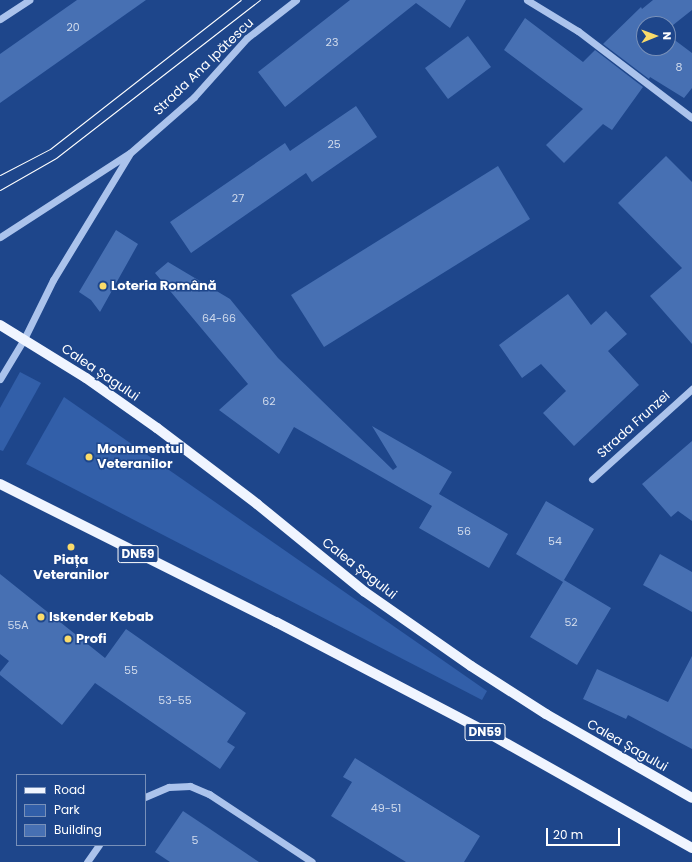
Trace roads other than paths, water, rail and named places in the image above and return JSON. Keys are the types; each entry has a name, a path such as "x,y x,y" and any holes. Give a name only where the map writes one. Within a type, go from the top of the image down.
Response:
{"main road":[{"path":"0,325 24,339"},
{"name":"Calea Șagului","path":"24,339 86,378 157,428 257,504 365,592 471,666 546,714 692,798"},
{"name":"DN59","path":"0,484 276,622 488,734 692,848"}],"street":[{"path":"0,19 29,0"},
{"name":"Strada Ana Ipătescu","path":"0,237 130,153 194,98 247,38 296,0"},
{"path":"527,0 578,31 692,118"},
{"name":"Strada Ana Ipătescu","path":"24,339 53,280 130,153"},
{"path":"0,379 24,339"},
{"name":"Strada Frunzei","path":"592,480 692,389"},
{"path":"146,797 170,787 190,786 209,794 312,862"},
{"path":"87,862 98,846"}],"tram line":[{"path":"0,175 50,149 241,0"},
{"path":"0,190 56,158 260,0"}],"place":[{"name":"Loteria Română","path":"103,286"},
{"name":"Monumentul Veteranilor","path":"89,457"},
{"name":"Piața Veteranilor","path":"71,547"},
{"name":"Iskender Kebab","path":"41,617"},
{"name":"Profi","path":"68,639"}]}
